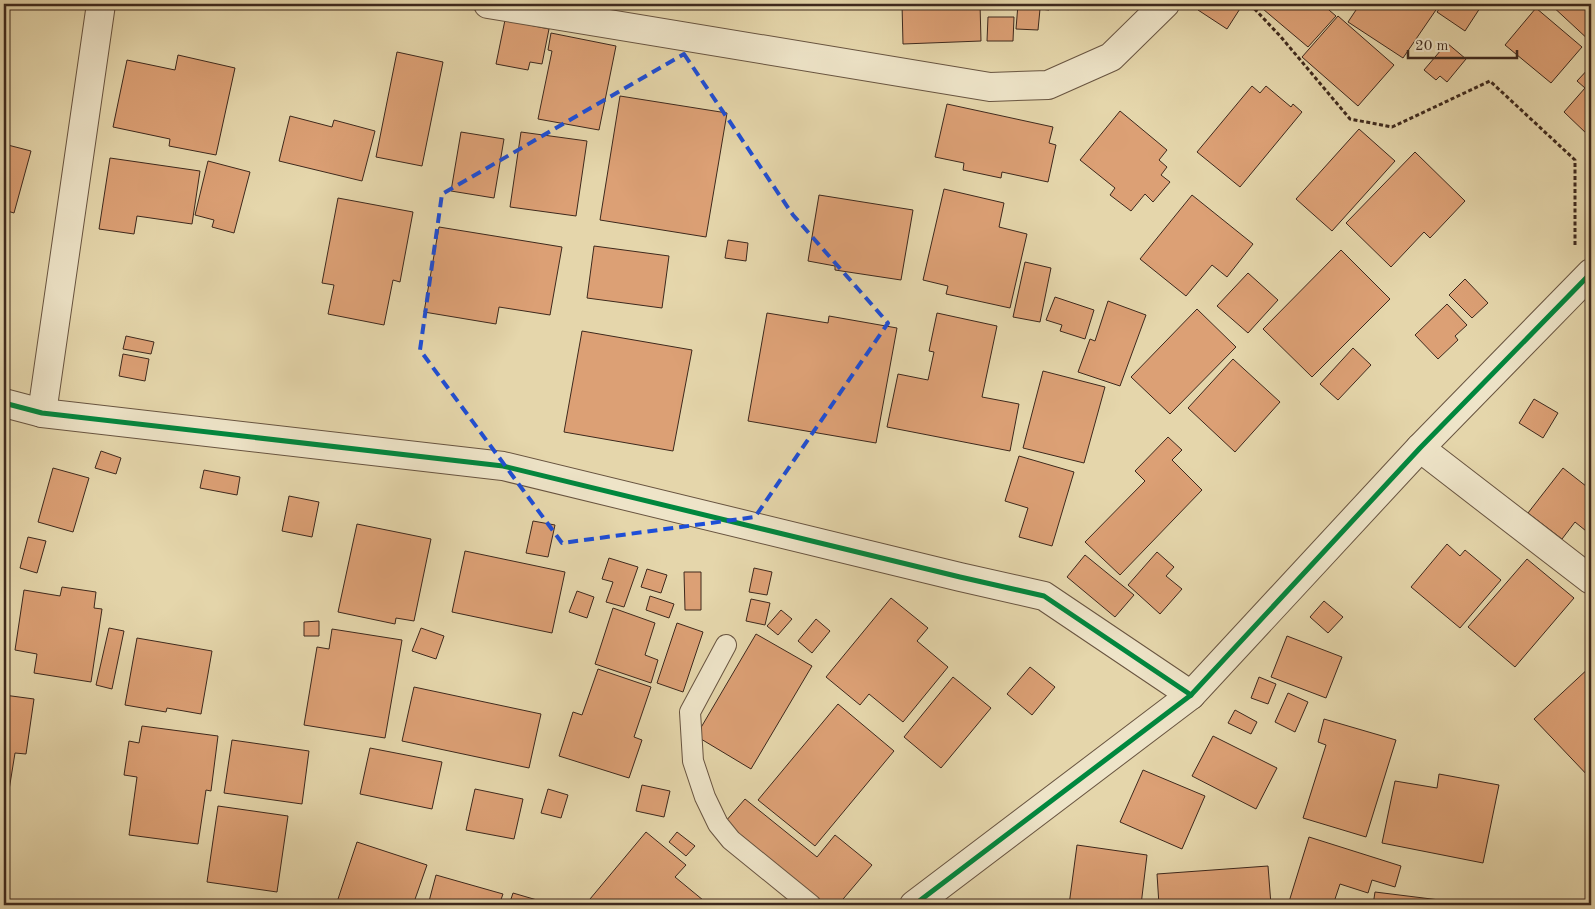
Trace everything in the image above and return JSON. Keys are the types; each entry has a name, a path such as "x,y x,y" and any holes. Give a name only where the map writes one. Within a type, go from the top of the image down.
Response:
{"street":[{"path":"42,413 102,4"},
{"path":"488,4 990,87 1048,86 1111,57 1165,4"},
{"path":"914,905 1191,695 1420,448 1583,280"},
{"path":"4,403 42,413 503,466 950,575 1044,596 1191,695"},
{"path":"1420,448 1591,580"}],"lane":[{"path":"726,645 690,712 693,762 711,811 718,824 731,840 811,905"}],"path":[{"path":"1250,4 1281,37 1350,119 1392,127 1490,81 1575,160 1583,280"}],"highlighted area":[{"path":"684,54 793,215 888,323 755,517 562,543 420,350 442,194"}],"building":[{"path":"902,4 980,4 981,41 903,44"},
{"path":"1018,4 1049,4 1049,10 1040,9 1038,30 1016,29"},
{"path":"1202,4 1243,4 1227,29 1198,10"},
{"path":"1257,4 1322,4 1336,16 1308,47"},
{"path":"1360,4 1440,4 1403,58 1348,22"},
{"path":"1443,4 1474,4 1480,8 1465,31 1437,12"},
{"path":"1550,4 1591,4 1591,42"},
{"path":"1536,8 1582,47 1551,83 1505,45"},
{"path":"1338,16 1394,65 1358,106 1302,57"},
{"path":"988,17 1014,17 1013,41 987,41"},
{"path":"505,20 549,29 542,64 530,62 528,70 496,64"},
{"path":"551,33 616,46 599,130 538,119 552,51 548,50"},
{"path":"1447,43 1466,59 1447,82 1440,76 1436,80 1424,70"},
{"path":"397,52 443,62 422,166 376,157"},
{"path":"178,55 235,68 216,155 169,146 170,139 113,127 127,60 175,70"},
{"path":"1591,66 1591,131 1588,135 1564,112 1585,88 1577,81"},
{"path":"1252,86 1260,93 1266,86 1291,107 1293,104 1302,112 1240,187 1197,152"},
{"path":"620,96 727,113 706,237 600,220"},
{"path":"947,104 1053,127 1049,143 1056,145 1048,182 1002,172 1001,178 963,170 964,163 935,157"},
{"path":"1120,111 1167,150 1159,160 1167,167 1161,175 1170,182 1153,202 1145,194 1131,211 1110,195 1115,188 1080,160"},
{"path":"290,116 332,127 334,120 375,131 362,181 279,161"},
{"path":"1359,129 1395,161 1332,231 1296,199"},
{"path":"461,132 504,139 494,198 451,191"},
{"path":"521,132 587,141 576,216 510,207"},
{"path":"4,144 31,151 14,213 4,210"},
{"path":"1415,152 1465,201 1430,238 1424,232 1391,267 1346,223"},
{"path":"110,158 200,171 192,224 137,216 134,234 99,229"},
{"path":"208,161 250,172 234,233 212,227 214,220 195,215"},
{"path":"944,189 1004,203 999,227 1027,234 1010,308 946,294 948,286 923,280"},
{"path":"819,195 913,210 901,280 835,270 835,266 808,261"},
{"path":"1192,195 1253,244 1227,277 1212,265 1186,296 1140,259"},
{"path":"338,198 413,212 400,282 393,280 384,325 328,314 334,285 322,283"},
{"path":"439,227 562,247 550,315 499,307 496,324 424,312"},
{"path":"728,240 748,243 746,261 725,258"},
{"path":"594,246 669,256 662,308 587,298"},
{"path":"1341,250 1390,299 1312,377 1263,329"},
{"path":"1025,262 1051,268 1040,322 1013,317"},
{"path":"1248,273 1278,300 1248,333 1217,306"},
{"path":"1465,279 1488,303 1472,318 1449,295"},
{"path":"1055,297 1094,310 1085,339 1060,331 1062,325 1046,320"},
{"path":"1108,301 1146,315 1120,386 1078,372 1090,339 1095,341"},
{"path":"1447,304 1467,325 1455,336 1458,340 1438,359 1415,335"},
{"path":"1197,309 1236,347 1170,414 1131,377"},
{"path":"767,313 828,323 829,316 897,328 876,443 748,421"},
{"path":"937,313 997,326 982,397 1019,404 1010,451 887,427 898,374 928,380 934,352 929,351"},
{"path":"582,331 692,350 673,451 564,432"},
{"path":"126,336 154,342 151,354 123,349"},
{"path":"1353,348 1371,365 1338,400 1320,384"},
{"path":"123,354 149,359 145,381 119,376"},
{"path":"1233,359 1280,402 1235,452 1188,408"},
{"path":"1043,371 1105,387 1084,463 1023,448"},
{"path":"1534,399 1558,413 1543,438 1519,423"},
{"path":"1168,437 1182,450 1172,460 1202,490 1120,575 1085,542 1145,481 1135,471"},
{"path":"101,451 121,458 116,474 95,468"},
{"path":"1019,456 1074,472 1052,546 1019,537 1028,508 1005,501"},
{"path":"53,468 89,478 73,532 38,522"},
{"path":"1563,468 1591,490 1591,535 1575,522 1562,539 1528,513"},
{"path":"204,470 240,477 237,495 200,488"},
{"path":"289,496 319,502 312,537 282,531"},
{"path":"533,521 555,525 548,557 526,553"},
{"path":"357,524 431,539 414,621 396,618 395,624 338,612"},
{"path":"28,537 46,541 37,573 20,568"},
{"path":"1447,544 1460,556 1465,550 1501,580 1460,628 1411,587"},
{"path":"465,551 565,572 552,633 452,612"},
{"path":"4,552 9,554 4,574"},
{"path":"1157,552 1174,567 1166,576 1182,589 1160,614 1128,585"},
{"path":"1085,555 1134,595 1115,617 1067,577"},
{"path":"609,558 638,567 624,607 606,602 613,582 602,579"},
{"path":"1527,559 1574,598 1515,667 1468,627"},
{"path":"754,568 772,572 767,595 749,592"},
{"path":"647,569 667,575 661,593 641,587"},
{"path":"684,572 701,572 701,610 685,610"},
{"path":"62,587 96,592 94,608 102,609 91,682 34,673 37,654 15,650 24,590 60,596"},
{"path":"577,591 594,597 587,618 569,612"},
{"path":"650,596 674,604 669,618 646,610"},
{"path":"891,598 928,628 917,641 948,667 903,722 869,694 860,705 826,677"},
{"path":"751,599 770,603 765,625 746,621"},
{"path":"1324,601 1343,617 1328,633 1310,617"},
{"path":"613,608 655,623 645,655 658,660 651,683 595,664"},
{"path":"781,610 792,619 778,635 767,626"},
{"path":"816,619 830,631 812,653 798,641"},
{"path":"319,621 319,636 304,636 304,622"},
{"path":"677,623 703,632 683,692 657,683"},
{"path":"109,628 124,631 112,689 96,685"},
{"path":"421,628 444,636 436,659 412,651"},
{"path":"332,629 402,640 385,738 304,725 317,647 329,649"},
{"path":"756,634 812,666 751,769 696,736"},
{"path":"1287,636 1342,657 1326,698 1271,677"},
{"path":"137,638 212,651 201,714 167,708 166,712 125,705"},
{"path":"1591,666 1591,779 1534,719"},
{"path":"1030,667 1055,687 1032,715 1007,694"},
{"path":"598,669 651,687 634,737 642,740 629,778 559,756 573,712 582,715"},
{"path":"953,677 991,708 941,768 904,737"},
{"path":"1259,677 1276,684 1268,704 1251,698"},
{"path":"414,687 541,714 529,768 402,741"},
{"path":"1288,693 1308,702 1295,732 1275,722"},
{"path":"4,695 34,699 26,754 15,753 5,815 4,815"},
{"path":"838,704 894,751 815,846 758,800"},
{"path":"1235,710 1257,722 1251,734 1228,723"},
{"path":"1324,719 1396,740 1366,837 1303,818 1326,745 1318,742"},
{"path":"142,726 218,736 211,791 206,790 198,844 129,835 137,777 124,775 129,741 139,743"},
{"path":"1213,736 1277,768 1256,809 1192,776"},
{"path":"232,740 309,751 302,804 224,793"},
{"path":"370,748 442,762 432,809 360,794"},
{"path":"1143,770 1205,796 1182,849 1120,822"},
{"path":"1439,774 1499,785 1483,863 1382,843 1395,781 1437,788"},
{"path":"642,785 670,791 664,817 636,811"},
{"path":"475,789 523,799 514,839 466,830"},
{"path":"548,789 568,795 561,818 541,813"},
{"path":"745,799 817,857 835,835 872,865 838,905 826,905 725,822"},
{"path":"218,806 288,816 277,892 207,882"},
{"path":"646,832 686,865 675,877 709,905 585,905"},
{"path":"677,832 695,846 686,856 669,842"},
{"path":"1309,837 1401,866 1395,887 1372,880 1368,893 1340,884 1333,905 1288,905"},
{"path":"357,842 427,865 413,905 336,905"},
{"path":"1077,845 1147,855 1141,905 1069,905"},
{"path":"1268,866 1271,905 1159,905 1157,874"},
{"path":"436,875 503,894 499,905 428,905"},
{"path":"1375,892 1480,905 1373,905"},
{"path":"513,893 554,905 509,905"}],"cycle path":[{"path":"914,905 1191,695 1420,448 1591,273"},
{"path":"4,403 42,413 503,466 1044,596 1191,695"}]}
